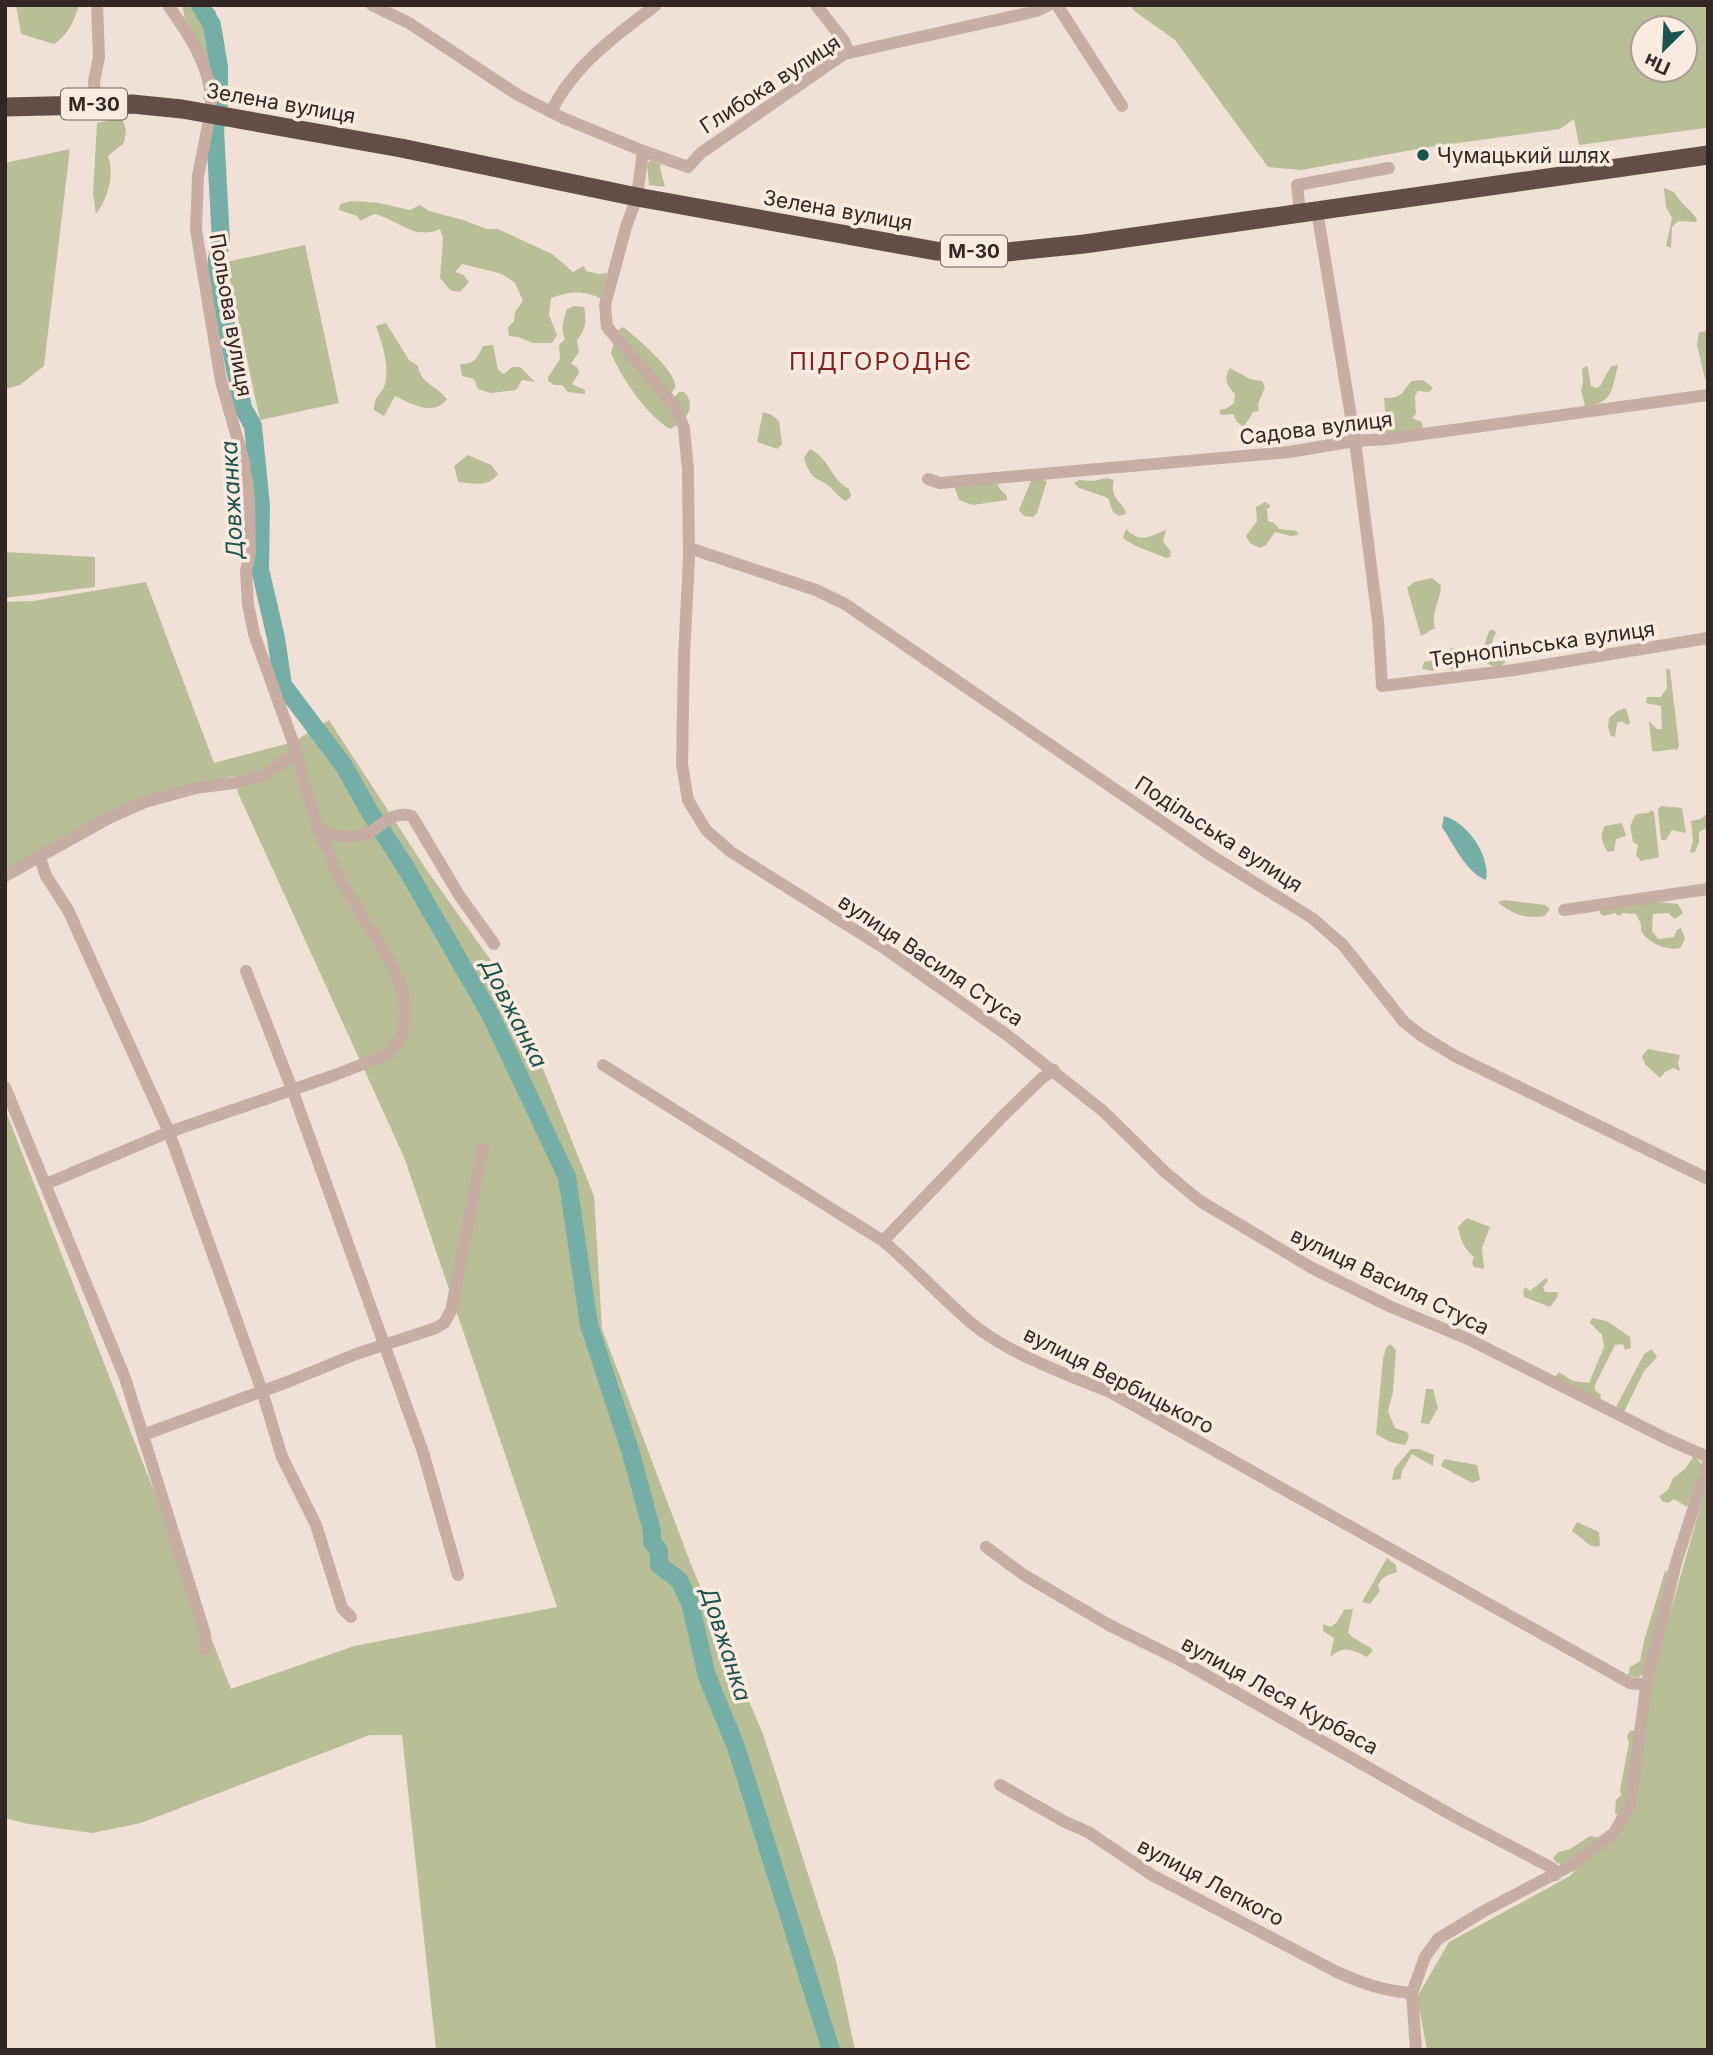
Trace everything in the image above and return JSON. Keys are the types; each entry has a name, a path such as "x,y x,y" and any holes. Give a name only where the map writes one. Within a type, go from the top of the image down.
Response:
{"highway":[{"name":"Зелена вулиця","path":"5,107 132,104 182,109 401,148 637,197 936,251 1007,252 1071,246 1708,155"}],"street":[{"path":"95,104 94,81 99,57 97,5"},
{"path":"169,5 205,70 211,102"},
{"path":"372,5 409,23 517,95 643,151 637,197"},
{"path":"551,112 563,90 607,43 656,5"},
{"path":"816,5 844,41 849,53"},
{"name":"Глибока вулиця","path":"643,151 688,167 701,153 849,53 1037,11 1049,5"},
{"path":"1057,5 1122,106"},
{"name":"Польова вулиця","path":"46,1184 169,1132 389,1054 402,1037 405,1014 403,991 391,963 341,881 318,829 306,784 254,634 248,604 246,571 250,552 249,497 244,462 221,382 196,230 198,176 208,125"},
{"path":"1355,441 1309,212 1297,185 1389,168"},
{"name":"вулиця Василя Стуса","path":"637,197 608,292 604,318 614,338 675,406 684,428 688,470 689,548 682,764 688,800 706,830 731,852 887,950 1054,1070 1103,1111 1165,1172 1200,1201 1312,1268 1389,1306 1468,1339 1708,1457"},
{"name":"Садова вулиця","path":"928,479 940,483 1289,452 1708,395"},
{"name":"Тернопільська вулиця","path":"1355,441 1378,621 1382,686 1514,670 1708,638"},
{"name":"Подільська вулиця","path":"689,548 816,590 845,604 1212,856 1312,918 1343,945 1404,1022 1422,1036 1455,1056 1708,1179"},
{"path":"5,876 97,824 145,802 196,788 240,782 265,775 295,754"},
{"path":"318,829 332,835 351,836 371,831 396,815 412,816 459,895 494,944"},
{"path":"40,858 46,876 68,910 169,1132 262,1391 282,1457 316,1525 342,1608 351,1617"},
{"path":"1564,910 1708,889"},
{"path":"246,971 292,1089 423,1452 458,1575"},
{"name":"вулиця Вербицького","path":"603,1065 883,1241 913,1266 972,1324 1007,1345 1064,1374 1110,1392 1630,1683 1646,1685"},
{"path":"883,1241 1002,1117 1042,1078 1054,1070"},
{"path":"5,1087 125,1378 205,1634 205,1649"},
{"path":"143,1435 444,1323 451,1311 483,1148"},
{"path":"1416,2050 1412,1993 1425,1957 1438,1940 1484,1911 1555,1875 1614,1833 1630,1805 1646,1685 1676,1563 1708,1463"},
{"name":"вулиця Леся Курбаса","path":"986,1547 1024,1575 1109,1625 1178,1659 1455,1817 1552,1868 1555,1875"},
{"name":"вулиця Лепкого","path":"1000,1785 1088,1832 1152,1875 1335,1971 1388,1992 1412,1993"}],"green space":[{"path":"16,5 79,5 70,27 54,44 21,34"},
{"path":"182,5 210,5 216,12 216,19 209,27 210,33 218,41 220,60 227,77 225,95 215,101 204,100 205,90 194,34 185,19"},
{"path":"1130,5 1708,5 1708,125 1705,128 1579,145 1574,119 1560,129 1429,147 1301,170 1268,167 1175,40 1133,10"},
{"path":"123,120 126,130 124,143 108,156 111,170 109,186 96,214 93,194 97,123"},
{"path":"70,149 44,366 20,385 5,389 5,163"},
{"path":"650,160 661,164 665,187 649,185 647,164"},
{"path":"1664,188 1674,192 1697,219 1696,222 1678,221 1672,227 1671,248 1666,246 1672,218 1666,207"},
{"path":"352,201 379,203 410,210 420,205 429,211 487,229 498,229 552,254 573,272 584,266 586,271 607,273 602,299 576,292 551,298 549,315 557,335 552,343 533,343 509,336 508,327 514,321 515,312 523,301 515,283 502,274 462,264 455,272 464,275 469,282 460,292 450,290 440,278 443,238 440,229 431,232 414,231 374,214 360,221 357,216 339,210 340,204"},
{"path":"305,245 339,403 260,420 226,262"},
{"path":"574,306 584,307 585,321 577,340 579,352 571,364 577,367 579,373 572,384 585,390 585,394 568,392 562,385 554,385 548,381 560,359 559,345 565,339 563,328 567,309"},
{"path":"386,323 409,360 418,366 425,380 447,399 442,404 422,407 395,396 384,416 374,410 375,401 385,384 387,370 376,326"},
{"path":"623,327 668,370 675,384 671,393 674,398 679,392 684,392 688,397 688,414 670,429 652,414 636,395 621,374 611,353 617,331"},
{"path":"1708,331 1708,381 1705,379 1697,345 1699,332"},
{"path":"493,345 498,370 504,374 512,367 520,367 535,382 522,380 516,390 491,393 478,389 474,379 462,376 460,364 474,360 483,346"},
{"path":"1618,365 1610,394 1601,402 1585,406 1581,390 1582,369 1587,366 1591,386 1596,388 1600,386 1611,366"},
{"path":"1230,368 1250,379 1262,381 1265,387 1258,404 1259,411 1253,412 1244,427 1237,422 1233,414 1221,415 1219,410 1234,403 1235,394 1226,379"},
{"path":"1423,380 1433,388 1429,392 1418,391 1415,396 1416,414 1412,418 1422,422 1423,429 1380,435 1386,424 1384,398 1398,396 1412,381"},
{"path":"763,412 779,421 782,444 777,449 757,442"},
{"path":"810,449 822,458 838,481 849,489 851,496 846,501 810,473 804,458"},
{"path":"468,455 491,465 498,474 485,483 458,482 454,466"},
{"path":"1035,478 1047,481 1037,513 1033,517 1024,516 1019,510 1031,481"},
{"path":"995,479 1007,500 973,505 959,500 955,488 956,480"},
{"path":"1079,480 1114,480 1113,492 1126,514 1119,516 1113,512 1108,498 1079,488 1074,483"},
{"path":"1265,502 1271,506 1267,509 1268,521 1279,529 1297,531 1298,535 1275,532 1266,545 1260,548 1250,543 1246,536 1257,521 1256,507"},
{"path":"1126,529 1141,537 1166,530 1163,541 1171,552 1170,557 1166,558 1127,541 1123,538"},
{"path":"5,552 95,557 95,587 5,598"},
{"path":"1432,578 1441,585 1434,617 1435,628 1421,636 1407,588 1414,582"},
{"path":"146,582 214,763 293,742 329,720 426,869 511,989 594,1196 602,1329 692,1567 763,1734 836,1961 855,2050 436,2050 402,1735 370,1735 141,1823 92,1833 5,1818 5,1109 231,1689 354,1646 557,1607 404,1157 238,793 233,776 160,794 5,870 5,602 33,601"},
{"path":"1493,629 1496,632 1492,643 1493,653 1497,660 1506,661 1499,668 1487,663 1484,654 1489,631"},
{"path":"1451,648 1455,649 1456,658 1462,665 1455,671 1441,664 1433,671 1422,669 1424,662 1444,659"},
{"path":"1666,668 1670,670 1679,746 1677,750 1652,751 1649,721 1657,729 1662,729 1661,706 1646,703 1647,697 1661,697 1667,688"},
{"path":"1626,708 1630,722 1628,725 1621,721 1617,723 1615,737 1611,736 1609,718"},
{"path":"1661,806 1682,808 1686,833 1672,830 1666,840 1661,840 1658,809"},
{"path":"1651,810 1654,812 1659,857 1641,861 1636,856 1638,845 1633,842 1630,826 1636,814 1648,813"},
{"path":"1705,815 1708,816 1708,827 1699,832 1695,852 1690,853 1693,840 1691,821 1701,819"},
{"path":"1622,823 1626,836 1616,839 1614,851 1608,852 1602,839 1603,829 1605,826"},
{"path":"1504,900 1545,905 1550,909 1545,916 1525,916 1514,913 1498,902"},
{"path":"1658,902 1678,904 1683,913 1675,919 1668,913 1653,914 1652,931 1658,939 1674,937 1681,928 1685,939 1680,948 1663,947 1648,939 1641,931 1636,914 1623,913 1619,916 1615,913 1603,916 1600,913 1600,909"},
{"path":"1648,1049 1680,1055 1680,1071 1673,1068 1660,1078 1645,1064 1642,1056"},
{"path":"1467,1218 1490,1227 1482,1248 1484,1269 1474,1267 1474,1257 1461,1240 1458,1227"},
{"path":"1546,1278 1548,1281 1543,1287 1545,1292 1558,1292 1550,1307 1524,1297 1523,1292 1525,1287 1530,1291"},
{"path":"1592,1318 1607,1321 1630,1337 1631,1348 1625,1350 1623,1344 1615,1345 1595,1385 1595,1390 1601,1395 1600,1401 1554,1378 1559,1372 1573,1381 1589,1383 1604,1347 1602,1335 1590,1323"},
{"path":"1390,1344 1396,1350 1393,1392 1388,1411 1395,1428 1407,1432 1409,1437 1405,1445 1390,1442 1376,1434 1383,1359"},
{"path":"1652,1349 1657,1357 1644,1371 1624,1412 1615,1409 1644,1354"},
{"path":"1426,1389 1433,1389 1438,1408 1429,1424 1421,1423"},
{"path":"1411,1449 1434,1455 1433,1466 1412,1454 1402,1471 1401,1479 1392,1480 1394,1469"},
{"path":"1694,1456 1702,1468 1687,1507 1674,1499 1668,1503 1662,1501 1659,1496 1668,1490 1673,1478 1685,1469"},
{"path":"1444,1459 1477,1465 1480,1480 1472,1483 1441,1466"},
{"path":"1708,1480 1708,2050 1427,2050 1417,1997 1449,1942 1570,1876 1633,1807 1648,1690"},
{"path":"1577,1522 1599,1532 1598,1547 1590,1545 1572,1531"},
{"path":"1387,1558 1396,1565 1397,1572 1381,1580 1378,1586 1380,1591 1370,1604 1362,1602"},
{"path":"1665,1571 1670,1572 1644,1673 1638,1678 1628,1675 1630,1667 1640,1661"},
{"path":"1353,1609 1348,1633 1373,1650 1367,1657 1348,1650 1330,1657 1334,1638 1323,1631 1323,1624 1331,1627 1344,1610"},
{"path":"1637,1730 1624,1806 1619,1816 1615,1813 1616,1800 1621,1795 1629,1743 1627,1736 1630,1731"},
{"path":"1590,1836 1601,1838 1564,1865 1553,1858 1558,1852 1570,1849"}],"water":[{"path":"1444,816 1461,825 1476,841 1485,861 1486,880 1472,871 1456,850 1442,827"}],"waterway":[{"name":"Довжанка","path":"200,5 212,25 219,67 219,104 215,130 221,242 216,276 243,408 253,426 261,506 260,569 276,638 283,685 344,766 406,868 490,1014 567,1177 589,1325 631,1453 652,1531 652,1542 659,1551 659,1565 679,1580 690,1603 707,1676 736,1747 831,2050"}],"place":[{"name":"Чумацький шлях","path":"1423,155"}],"district":[{"name":"ПІДГОРОДНЄ","path":"881,361"}]}
